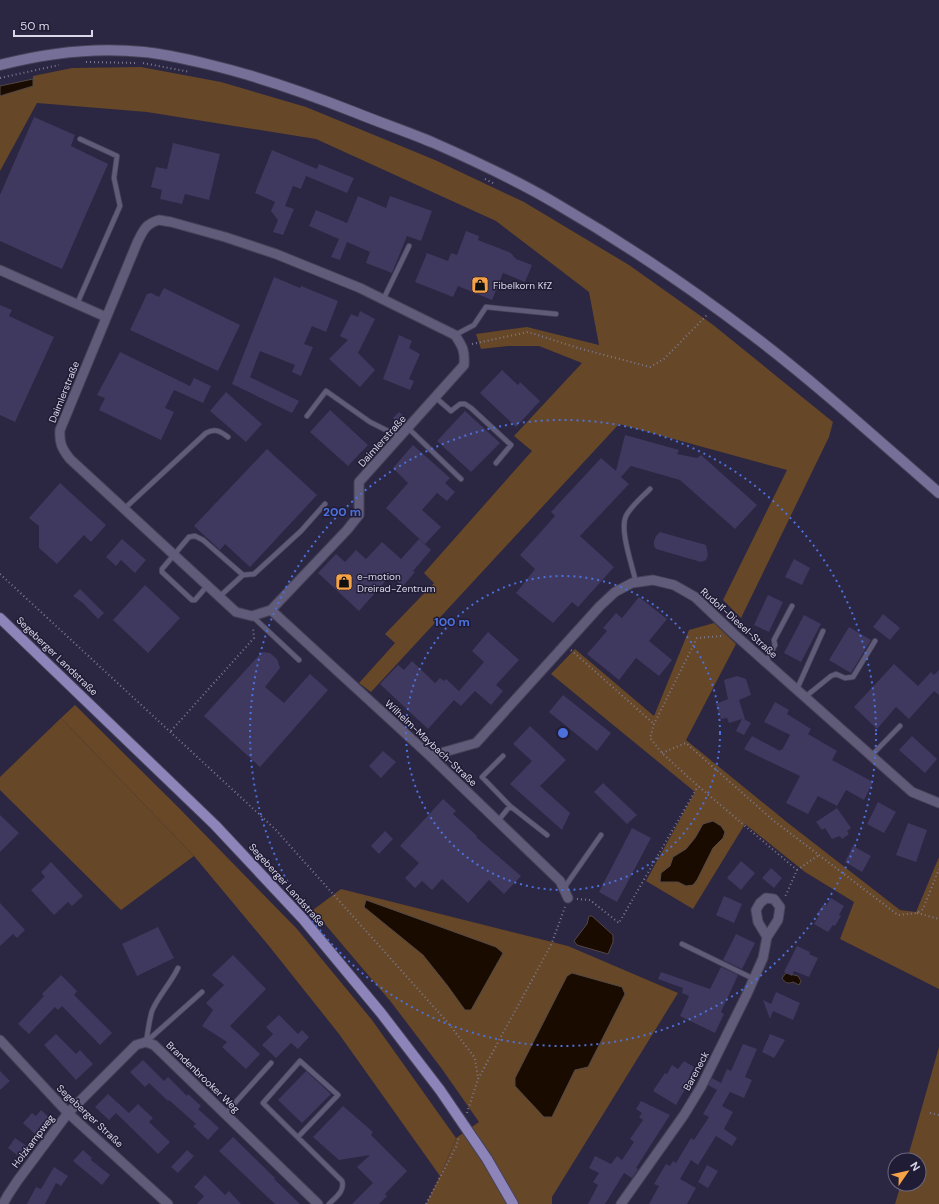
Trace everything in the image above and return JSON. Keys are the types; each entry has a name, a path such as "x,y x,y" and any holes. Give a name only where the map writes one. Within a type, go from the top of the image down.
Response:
{"main road":[{"path":"0,65 70,52 107,50 144,52 187,59 271,81 427,140 459,154 553,202 634,251 692,291 757,338 939,493"},
{"name":"Segeberger Landstraße","path":"0,618 216,824 303,919 381,1012 440,1090 487,1159 513,1204"}],"street":[{"name":"Daimlerstraße","path":"159,220 171,222 218,235 276,254 360,288 383,300 455,335 463,346 465,353 464,365 360,482 359,515 347,530 271,610 252,616 236,612 124,510 70,459 62,449 60,430 137,243 145,227 152,222 159,220"},
{"path":"0,270 106,317"},
{"name":"Rudolf-Diesel-Straße","path":"430,756 476,743 600,606 615,592 632,583 653,580 674,585 695,597 734,634 912,792 939,803"},
{"name":"Wilhelm-Maybach-Straße","path":"271,610 430,756 560,881 568,898"},
{"path":"767,937 758,922 756,910 760,903 766,898 774,899 780,907"},
{"name":"Bareneck","path":"621,1204 684,1115 700,1087 754,979 763,958 767,937 778,920 780,907"},
{"name":"Segeberger Straße","path":"0,1040 68,1113 168,1204"},
{"path":"68,1113 136,1045 146,1042"},
{"name":"Brandenbrooker Weg","path":"146,1042 154,1045 318,1204"},
{"name":"Holzkampweg","path":"3,1204 18,1180 68,1113"}],"lane":[{"path":"77,304 120,206 114,178 117,156 80,139"},
{"path":"383,300 409,246"},
{"path":"455,335 474,325 486,307 556,314"},
{"path":"307,416 326,391 370,422 400,437"},
{"path":"435,397 451,411 460,404 465,404 511,446 496,463"},
{"path":"408,428 461,478"},
{"path":"124,510 206,433 211,430 218,430 228,438"},
{"path":"636,583 623,522 630,509 650,489"},
{"path":"207,586 195,600 190,599 162,572 162,569 189,537 195,536 203,540 243,574 254,574 301,531 325,504"},
{"path":"220,597 243,574"},
{"path":"766,662 775,645 774,640 792,606"},
{"path":"252,616 299,660"},
{"path":"797,690 823,631"},
{"path":"805,697 831,676 836,674 845,678 853,676 875,641"},
{"path":"871,756 900,726"},
{"path":"503,756 482,777 510,806 547,835"},
{"path":"498,821 510,806"},
{"path":"564,888 601,834"},
{"path":"682,944 754,979"},
{"path":"146,1042 152,1011 173,979 178,968"},
{"path":"146,1042 202,992"},
{"path":"298,1137 338,1095 300,1061 263,1103 342,1181 342,1190 329,1204"},
{"path":"225,1114 271,1063"}],"path":[{"path":"80,62 141,63 192,72"},
{"path":"0,78 65,64"},
{"path":"480,176 500,186"},
{"path":"463,346 528,332 578,348 650,367 664,359 708,314 714,319"},
{"path":"0,574 275,829 444,1018 475,1058 478,1079"},
{"path":"170,731 254,638 252,616"},
{"path":"734,634 697,638 654,724 650,738 662,754 797,870"},
{"path":"565,646 654,724"},
{"path":"662,754 686,743 774,821 898,915 917,914 939,919"},
{"path":"467,1114 478,1079 551,945 568,898 590,900 618,923 698,786"},
{"path":"780,907 797,870 820,855"},
{"path":"917,914 923,909 939,869"},
{"path":"930,1113 939,1115"},
{"path":"426,1204 456,1147 460,1134"}],"shaded area":[{"path":"141,67 221,82 306,107 435,160 524,202 629,265 712,324 833,422 829,437 741,618 723,600 787,470 619,424 371,692 359,683 395,643 385,634 434,583 424,573 532,451 514,436 582,363 539,346 508,346 481,349 476,334 527,327 599,345 589,292 496,221 316,139 147,112 37,103 0,171 0,96 33,86 33,76 72,68"},
{"path":"33,79 33,86 0,96 0,86"},
{"path":"714,623 736,644 686,740 788,823 900,910 916,912 939,857 939,989 840,939 854,902 805,872 745,824 693,909 646,881 695,792 551,674 575,649 654,716 689,630"},
{"path":"75,705 178,807 297,929 372,1020 456,1138 440,1176 339,1034 269,946 194,856 61,718"},
{"path":"61,718 194,856 121,910 0,790 0,777"},
{"path":"713,821 721,826 725,832 723,838 713,848 693,885 686,886 678,882 660,882 661,873 670,866 673,857 686,849 695,838 703,824"},
{"path":"341,889 568,946 678,993 552,1197 552,1204 426,1204 456,1138 479,1122 442,1069 391,1002 313,910","holes":["364,907 503,953 471,1010 465,1010 423,955"]},
{"path":"366,900 496,947 503,953 471,1010 465,1010 423,955 364,907"},
{"path":"589,916 592,916 613,935 613,942 608,954 577,945 574,941 587,924"},
{"path":"572,973 622,987 625,994 588,1067 575,1070 552,1117 544,1117 515,1086 515,1078 567,976"},
{"path":"786,973 798,976 801,981 799,985 793,982 785,982 782,978"},
{"path":"939,1047 939,1204 895,1204 899,1192 927,1192 927,1152 909,1152"}],"building":[{"path":"34,117 75,135 71,146 108,164 62,269 0,241 0,195"},
{"path":"173,143 220,154 209,200 185,194 182,204 160,199 162,190 151,187 156,167 167,169"},
{"path":"272,150 317,169 319,164 354,178 347,193 306,176 301,189 293,186 285,206 294,209 283,235 273,232 278,220 271,211 275,202 255,193"},
{"path":"358,196 386,208 390,196 432,211 421,241 407,236 392,273 366,263 370,252 347,242 340,260 331,257 339,239 309,226 316,210 347,223"},
{"path":"466,231 479,236 478,240 511,253 516,259 532,265 525,282 503,273 492,300 458,286 453,297 415,282 427,253 448,261 451,253 457,255"},
{"path":"274,277 338,301 326,332 312,326 304,344 313,347 301,376 292,372 295,365 260,351 250,377 299,401 292,413 232,384"},
{"path":"164,288 240,325 218,371 130,330 147,294 151,293 159,297"},
{"path":"0,305 12,310 9,316 54,337 15,422 0,415"},
{"path":"360,311 375,319 358,353 375,370 360,387 329,359 348,340 340,336 351,314 358,317"},
{"path":"399,335 412,341 409,348 420,354 409,379 414,381 410,390 383,379"},
{"path":"120,352 190,386 194,378 211,386 203,403 174,390 165,408 174,412 161,440 99,410 105,398 97,395"},
{"path":"502,370 518,385 520,382 540,401 516,427 480,393"},
{"path":"226,392 262,424 246,442 210,411"},
{"path":"330,410 368,445 348,466 310,432"},
{"path":"465,411 500,443 471,472 437,441"},
{"path":"399,412 406,418 399,425 393,418"},
{"path":"625,435 679,450 677,454 697,458 701,455 757,505 735,529 680,480 631,466 621,477 629,484 580,536 614,567 578,607 572,602 553,623 516,593 535,569 520,555 555,516 551,512 601,458 616,471"},
{"path":"413,445 450,478 445,483 455,492 447,501 437,493 422,510 441,527 425,544 386,508 408,483 393,468"},
{"path":"267,449 317,495 250,567 225,544 220,550 194,526"},
{"path":"60,483 106,525 91,542 84,535 57,564 39,548 39,526 29,518"},
{"path":"660,532 706,545 708,555 706,560 701,562 656,549 654,546 654,541"},
{"path":"122,539 146,560 135,573 121,560 116,566 106,557"},
{"path":"419,539 431,550 413,571 415,572 403,586 390,576 359,611 318,573 336,554 345,562 356,550 366,559 382,542 401,559"},
{"path":"794,559 810,568 802,585 785,577"},
{"path":"145,585 180,618 148,653 113,620"},
{"path":"80,589 104,613 98,619 83,603 73,596"},
{"path":"768,595 783,602 769,632 754,625"},
{"path":"639,597 667,619 649,641 672,660 659,676 636,658 619,680 587,654 607,631 603,628 616,613 622,618"},
{"path":"883,614 900,628 890,640 873,627"},
{"path":"804,615 821,624 801,662 784,653"},
{"path":"849,627 871,640 851,673 829,660"},
{"path":"488,632 519,660 496,685 503,691 491,705 475,691 461,706 454,700 428,729 380,684 398,665 404,670 412,661 435,683 440,678 444,681 446,679 459,691 484,662 472,651"},
{"path":"262,652 270,653 277,659 280,668 265,687 284,703 310,674 328,690 260,767 204,716"},
{"path":"894,664 918,686 931,672 934,675 939,670 939,695 934,691 909,719 896,707 877,729 854,707"},
{"path":"737,676 746,679 751,695 739,700 744,719 751,723 744,735 736,731 742,719 729,723 727,718 721,719 716,704 728,699 724,680"},
{"path":"563,695 611,733 597,751 549,712"},
{"path":"775,702 789,710 787,714 811,729 808,734 837,751 832,760 873,782 864,800 846,790 837,806 818,796 808,814 786,803 800,776 744,749 752,736 780,751 781,749 782,750 790,735 764,722"},
{"path":"530,726 566,760 540,786 570,813 562,830 510,784 532,761 513,744"},
{"path":"912,736 937,759 925,773 899,750"},
{"path":"383,751 396,762 381,778 369,766"},
{"path":"603,783 637,815 627,824 594,792"},
{"path":"443,799 456,811 453,814 477,836 476,837 521,876 504,894 489,880 468,903 442,879 432,890 422,881 415,888 405,878 419,863 400,846"},
{"path":"878,802 896,812 884,833 867,824"},
{"path":"837,808 851,828 847,831 849,834 842,839 840,836 832,839 825,828 822,830 816,822"},
{"path":"0,815 19,833 0,852"},
{"path":"908,823 927,830 916,862 896,855"},
{"path":"632,828 651,838 617,902 599,892"},
{"path":"385,831 393,839 379,854 371,846"},
{"path":"853,846 871,856 862,872 845,862"},
{"path":"741,861 755,873 741,890 727,878"},
{"path":"51,862 83,896 72,906 68,902 54,915 31,890 45,877 41,872"},
{"path":"771,868 782,878 774,888 762,878"},
{"path":"724,896 742,904 734,923 716,915"},
{"path":"831,898 844,906 839,915 841,916 835,926 833,925 828,932 814,924 819,916 816,915 823,905 826,906"},
{"path":"0,903 25,930 17,938 13,934 0,946"},
{"path":"158,927 174,958 137,976 122,944"},
{"path":"736,934 755,943 742,969 723,960"},
{"path":"797,946 810,952 809,954 818,958 809,977 794,971 792,976 784,972"},
{"path":"233,955 266,989 230,1026 260,1054 246,1069 222,1047 227,1042 202,1026 213,1010 206,1003 224,985 212,975"},
{"path":"721,967 738,975 721,1012 724,1014 715,1033 680,1016 689,996 682,993 683,988 658,979 661,972 710,989"},
{"path":"61,975 77,991 74,995 112,1033 100,1045 62,1006 58,1010 55,1007 29,1034 18,1024 44,996 42,994"},
{"path":"776,992 800,1003 793,1020 773,1011 770,1019 763,1000 771,1004"},
{"path":"279,1015 298,1034 302,1030 309,1037 298,1049 291,1043 276,1058 262,1045 273,1034 266,1027"},
{"path":"56,1034 76,1054 80,1050 93,1064 76,1080 44,1045"},
{"path":"770,1034 785,1040 774,1058 762,1052"},
{"path":"743,1044 757,1049 745,1077 752,1080 744,1098 730,1092 722,1106 733,1112 724,1129 737,1138 732,1146 716,1136 698,1165 691,1160 680,1179 696,1188 687,1204 649,1204 659,1186 654,1184 666,1164 670,1166 673,1161 676,1163 691,1138 694,1140 709,1117 703,1114 717,1090 708,1085 712,1078 721,1083 727,1069 731,1071"},
{"path":"143,1060 164,1081 168,1077 187,1096 188,1094 201,1106 198,1109 219,1128 208,1140 193,1126 196,1124 169,1100 168,1101 149,1083 145,1087 130,1072"},
{"path":"684,1061 694,1067 690,1075 694,1077 690,1085 688,1084 676,1105 653,1091 665,1073 667,1074 672,1065 678,1069"},
{"path":"0,1071 10,1081 0,1090"},
{"path":"306,1071 331,1094 302,1123 278,1100"},
{"path":"108,1094 129,1113 138,1104 153,1118 149,1122 170,1142 158,1154 116,1113 109,1120 95,1107"},
{"path":"641,1101 670,1115 636,1168 638,1169 632,1178 624,1173 605,1204 588,1204 598,1185 593,1182 599,1173 589,1168 595,1156 611,1164 617,1156 622,1160 634,1142 630,1139 643,1120 639,1117 642,1113 636,1109"},
{"path":"343,1106 373,1132 371,1135 407,1171 385,1194 387,1196 379,1204 352,1204 373,1183 357,1167 370,1155 339,1160 313,1137"},
{"path":"41,1110 50,1118 35,1134 23,1123 32,1113 36,1116"},
{"path":"233,1137 300,1204 275,1204 219,1151"},
{"path":"15,1138 28,1147 21,1158 8,1148"},
{"path":"83,1150 92,1158 91,1160 110,1175 102,1185 73,1161"},
{"path":"187,1150 194,1156 178,1173 171,1167"},
{"path":"707,1165 718,1171 708,1188 698,1182"},
{"path":"54,1167 68,1176 61,1186 56,1183 45,1204 27,1204 36,1187 41,1189"},
{"path":"205,1175 225,1195 229,1191 241,1204 197,1204 204,1196 194,1187"}],"place":[{"name":"Fibelkorn KfZ","path":"480,285"},
{"name":"e-motion Dreirad-Zentrum","path":"344,582"}]}
